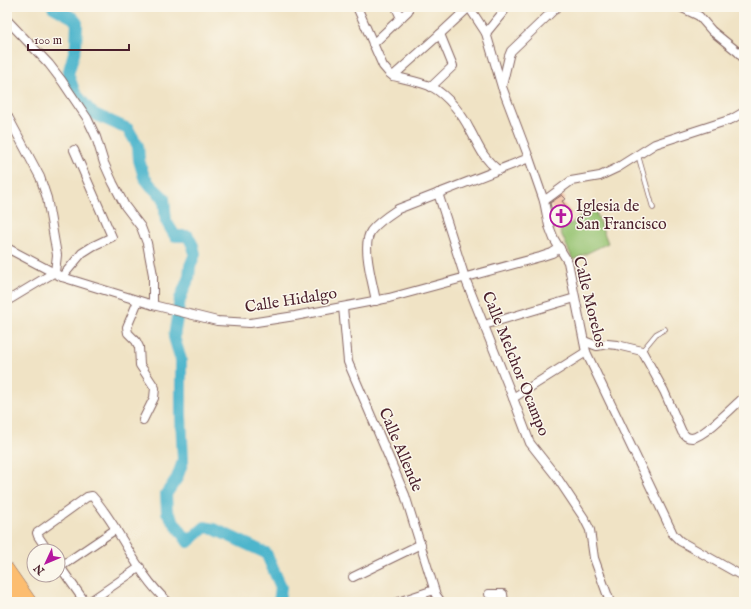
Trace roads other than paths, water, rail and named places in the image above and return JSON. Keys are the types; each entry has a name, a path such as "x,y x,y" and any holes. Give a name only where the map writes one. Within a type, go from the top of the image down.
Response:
{"main road":[{"path":"7,569 30,602"},
{"path":"7,587 17,602"}],"street":[{"path":"357,7 383,66 388,73 393,76 431,87 453,105 465,121 488,162 498,170"},
{"path":"396,7 401,18"},
{"path":"393,76 469,7"},
{"name":"Calle Morelos","path":"469,7 486,33 502,87 530,158 544,201 549,226 554,239 568,262 586,352 673,534 680,541 744,577"},
{"path":"502,87 511,51 557,7"},
{"path":"680,7 699,16 712,31 738,52 744,59"},
{"path":"373,44 408,11"},
{"path":"486,33 504,11"},
{"path":"7,20 49,64 74,98 96,136 104,163 113,183 125,206 141,227 147,243 153,275 154,306"},
{"path":"431,87 453,66 440,34"},
{"path":"544,201 571,181 600,176 617,168 655,144 732,119 744,112"},
{"path":"7,115 40,177 47,198 57,255 55,272 7,301"},
{"path":"62,277 82,253 112,237 74,150"},
{"path":"376,301 366,248 367,239 372,230 398,209 530,158"},
{"name":"Calle Melchor Ocampo","path":"438,193 465,278 514,398 530,443 556,476 584,518 590,530 594,558 610,602"},
{"name":"Calle Hidalgo","path":"7,248 62,277 154,306 217,321 250,323 376,301 546,255 560,248"},
{"path":"484,325 575,298"},
{"path":"138,301 127,327 128,333 136,341 139,347 140,365 154,388 154,398 143,420"},
{"name":"Calle Allende","path":"343,307 348,362 405,495 434,590 441,602"},
{"path":"584,341 597,346 607,344 617,345 642,351 657,376 682,432 686,437 691,438 706,430 744,397"},
{"path":"514,398 586,352"},
{"path":"43,543 37,533 87,497 92,496 116,529 149,583 168,602"},
{"path":"66,561 116,529"},
{"path":"354,577 421,544"},
{"path":"89,602 140,566"},
{"path":"66,576 85,602"},
{"path":"398,602 434,590"},
{"path":"489,594 503,598"}],"lane":[{"path":"638,155 653,208"},
{"path":"642,351 656,334 665,329"},
{"path":"7,411 7,419"}],"waterway":[{"path":"53,7 73,18 77,23 76,46 68,74 75,93 92,113 128,129 138,146 139,160 144,177 164,198 166,221 175,236 188,236 195,254 190,266 189,277 180,299 174,337 181,360 183,461 177,478 166,494 167,512 188,542 205,527 214,529 266,553 281,587 279,602"}],"place":[{"name":"Iglesia de San Francisco","path":"561,216"}]}
